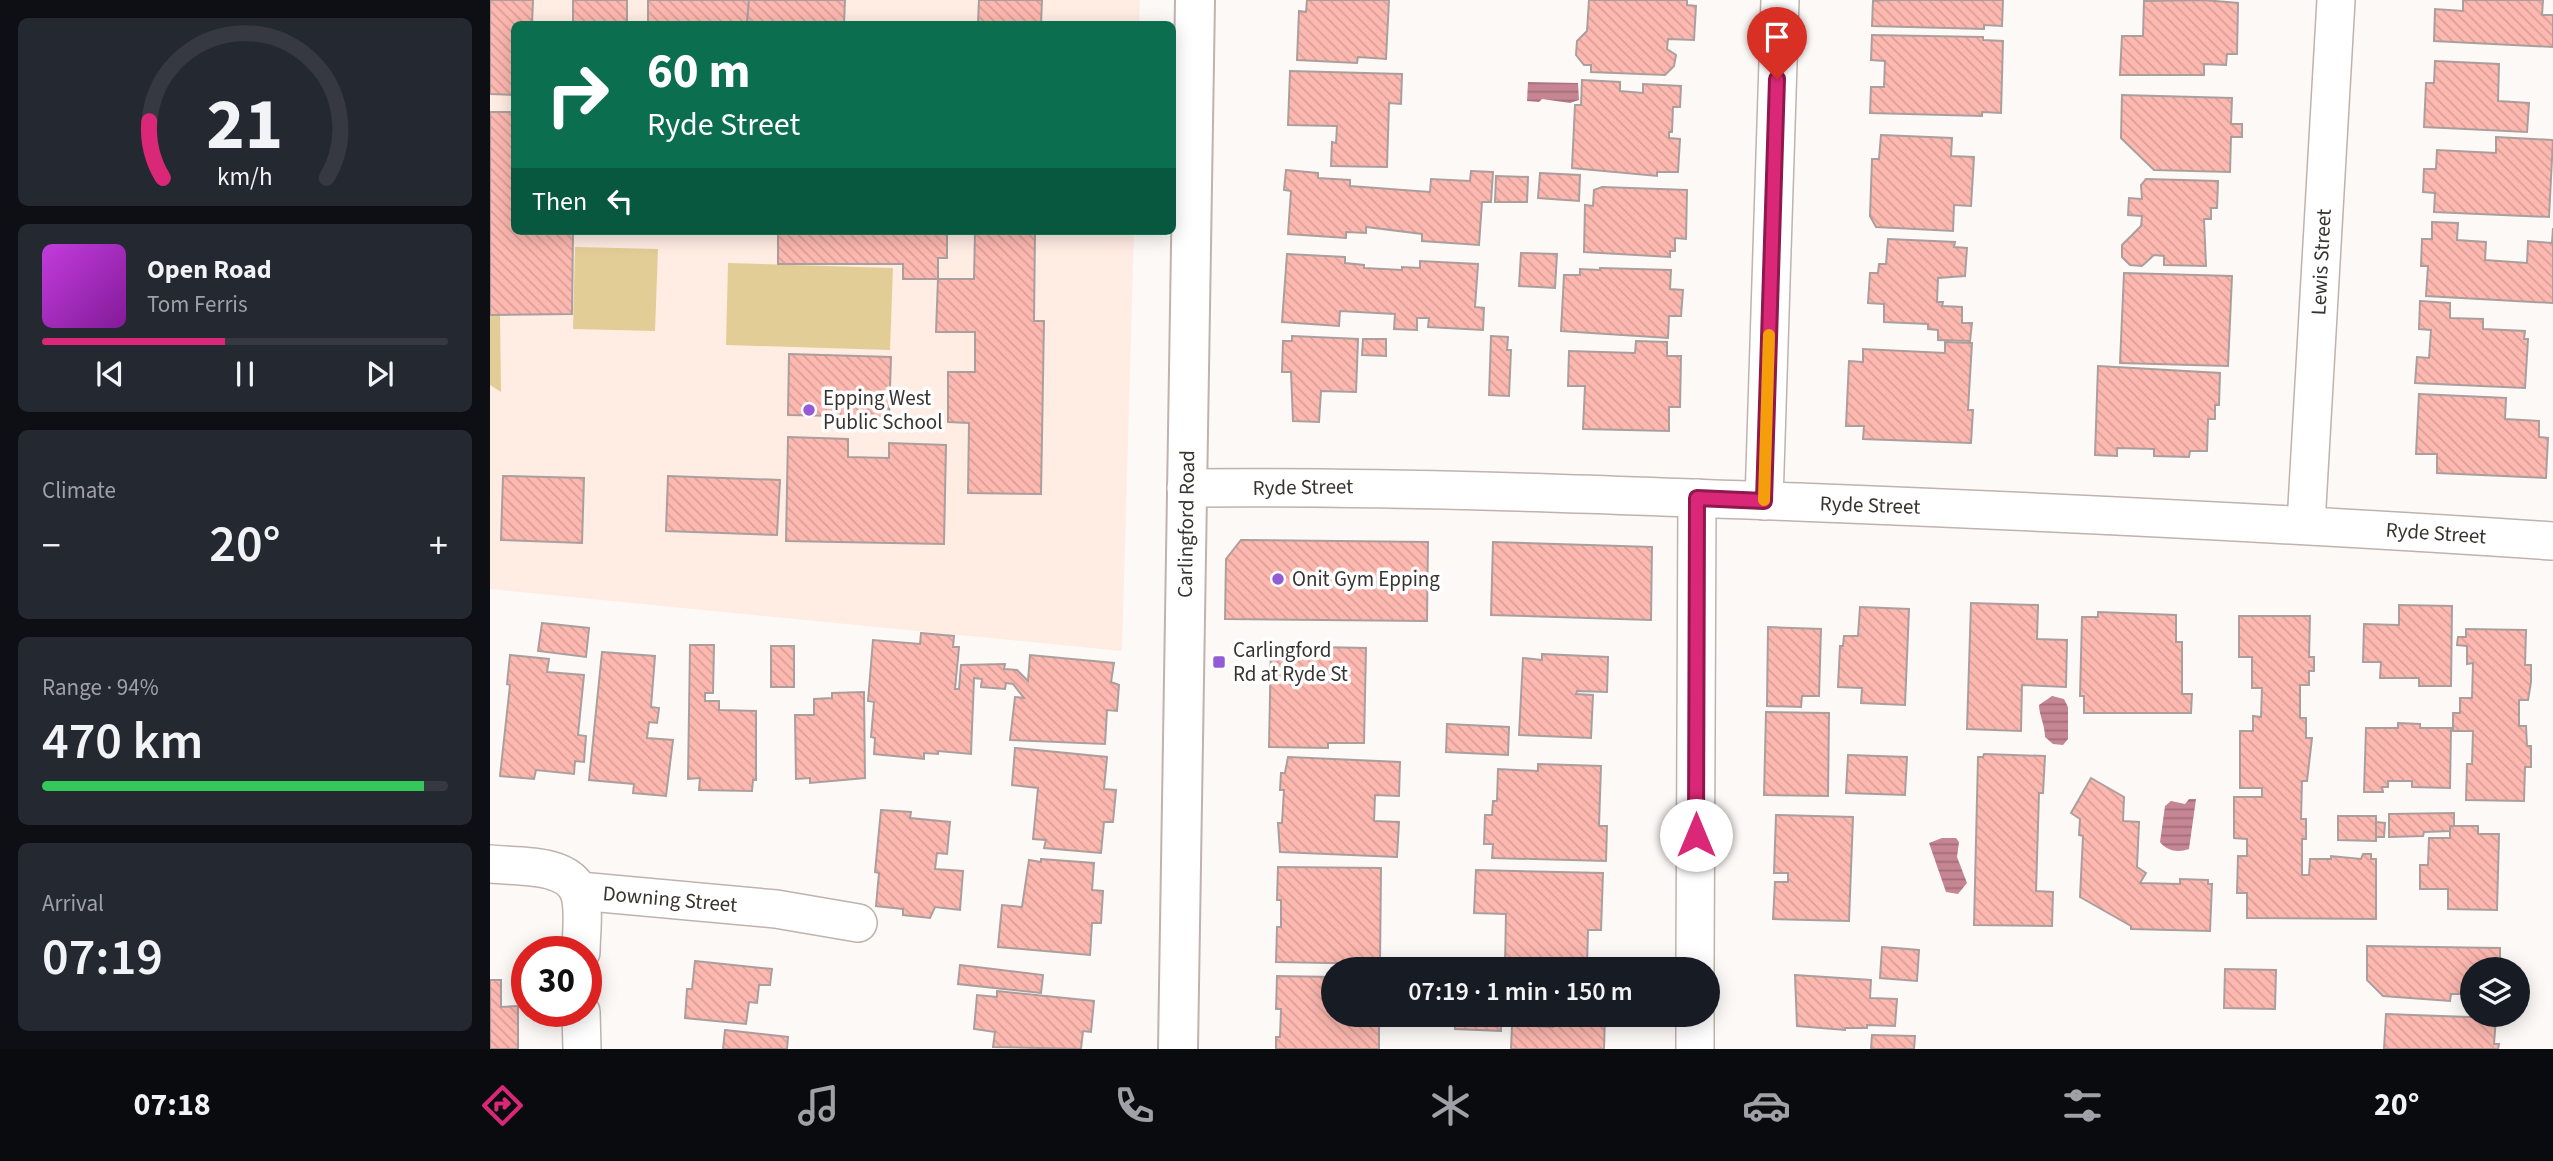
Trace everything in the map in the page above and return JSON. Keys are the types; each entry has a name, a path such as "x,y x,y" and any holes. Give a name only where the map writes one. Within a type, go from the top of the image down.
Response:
{"main road":[{"name":"Carlingford Road","path":"1178,1049 1195,0"}],"street":[{"path":"1764,501 1780,0"},
{"name":"Lewis Street","path":"2306,524 2336,0"},
{"name":"Ryde Street","path":"1186,488 1362,486 1697,498 2306,524 2553,541"},
{"path":"1695,957 1697,498"},
{"name":"Downing Street","path":"490,864 552,870 569,877 579,891 776,909 858,923"},
{"path":"579,891 580,936"},
{"path":"582,1027 582,1049"},
{"path":"1695,1027 1695,1049"}],"shaded area":[{"name":"Epping West Public School","path":"490,0 1140,0 1139,21 511,21 511,235 1134,235 1122,651 490,589"},
{"path":"1528,82 1578,83 1579,100 1570,103 1542,99 1539,102 1527,101"},
{"path":"575,247 658,249 655,331 573,329"},
{"path":"728,263 893,268 890,350 726,345"},
{"path":"490,315 500,315 501,392 490,385"},
{"path":"2052,696 2064,699 2068,707 2068,739 2063,745 2053,744 2045,737 2039,705"},
{"path":"2189,799 2196,799 2189,849 2169,849 2160,842 2165,806 2171,801 2185,804"},
{"path":"1942,838 1956,838 1959,842 1957,857 1967,883 1958,894 1946,892 1929,843"}],"building":[{"path":"490,0 533,0 532,21 511,21 511,95 490,94"},
{"path":"573,0 627,0 627,21 573,21"},
{"path":"648,0 749,0 747,21 648,21"},
{"path":"749,0 845,0 844,21 747,21"},
{"path":"979,0 1042,0 1041,21 978,21"},
{"path":"1307,0 1389,0 1386,59 1358,57 1357,63 1297,60 1299,11 1306,12"},
{"path":"1589,0 1687,0 1687,5 1696,6 1694,40 1668,39 1667,49 1676,55 1674,66 1665,75 1591,72 1591,65 1584,65 1576,55 1577,41 1587,31"},
{"path":"2003,0 2002,26 1984,25 1984,29 1872,26 1873,1"},
{"path":"2204,0 2238,3 2237,54 2227,54 2226,65 2204,64 2204,75 2120,75 2122,36 2143,36 2144,1"},
{"path":"2463,0 2543,0 2542,15 2553,15 2553,47 2434,41 2435,9 2463,11"},
{"path":"1872,35 1983,37 1983,40 2003,41 2001,113 1982,112 1982,116 1870,113 1871,87 1884,87 1885,61 1871,60"},
{"path":"2435,61 2499,64 2498,101 2529,103 2527,132 2424,127 2426,83 2434,83"},
{"path":"1290,71 1402,74 1401,104 1389,103 1387,167 1331,166 1332,142 1336,143 1337,126 1288,125"},
{"path":"1582,80 1620,82 1620,91 1643,93 1643,84 1681,86 1680,107 1673,107 1672,132 1669,132 1669,138 1680,139 1678,172 1657,172 1657,176 1572,168 1575,105 1581,105"},
{"path":"2122,95 2232,98 2231,124 2242,124 2242,137 2231,137 2230,172 2154,170 2121,138"},
{"path":"490,112 511,112 511,235 573,235 572,314 490,315"},
{"path":"1881,135 1952,138 1951,156 1974,157 1971,206 1954,205 1953,231 1876,227 1870,216 1872,159 1879,159"},
{"path":"2496,137 2553,140 2549,217 2434,212 2435,193 2423,192 2424,169 2436,169 2437,150 2496,153"},
{"path":"1286,170 1318,173 1318,178 1350,180 1350,186 1430,192 1431,179 1470,181 1471,171 1493,172 1491,202 1482,202 1479,245 1422,241 1422,234 1366,227 1366,233 1346,232 1346,238 1288,234 1291,191 1284,190"},
{"path":"1540,173 1580,175 1579,201 1538,198"},
{"path":"1496,176 1528,177 1527,202 1495,202"},
{"path":"2146,179 2218,181 2217,208 2211,208 2211,219 2204,219 2206,266 2164,265 2164,256 2154,255 2142,266 2130,265 2122,257 2122,245 2141,226 2142,216 2128,215 2129,198 2142,199 2141,185"},
{"path":"1602,187 1687,190 1686,239 1675,238 1675,251 1670,251 1670,257 1584,252 1585,205 1593,206 1594,190"},
{"path":"2432,222 2458,223 2457,240 2486,242 2485,260 2527,263 2528,241 2552,243 2553,228 2553,303 2426,296 2428,266 2421,266 2422,239 2432,239"},
{"path":"778,235 947,235 947,258 938,258 938,279 903,279 903,264 778,264"},
{"path":"975,235 1035,235 1034,321 1044,321 1041,494 968,493 969,423 948,422 948,372 975,372 975,332 936,332 938,279 974,279"},
{"path":"1888,239 1955,242 1954,247 1967,248 1965,276 1938,278 1937,302 1943,302 1942,306 1962,307 1962,323 1972,323 1970,341 1938,340 1938,330 1928,329 1928,324 1884,322 1884,304 1868,303 1870,273 1878,273 1879,264 1886,264"},
{"path":"1521,253 1557,254 1555,288 1519,286"},
{"path":"1287,254 1345,257 1345,263 1364,265 1364,268 1402,270 1402,267 1420,268 1420,261 1478,264 1475,307 1484,308 1483,330 1428,327 1429,318 1417,318 1417,330 1394,329 1395,314 1340,311 1339,326 1282,322"},
{"path":"1580,269 1671,270 1670,289 1683,290 1681,316 1669,316 1668,338 1561,331 1564,275 1580,275"},
{"path":"2124,273 2232,276 2228,366 2120,363"},
{"path":"2420,301 2450,303 2450,318 2483,319 2483,329 2525,331 2524,339 2528,339 2525,388 2415,383 2417,357 2429,358 2431,330 2419,329"},
{"path":"1292,336 1358,339 1356,392 1321,391 1319,422 1293,421 1291,372 1282,372 1283,341 1292,341"},
{"path":"1491,336 1508,337 1507,350 1511,350 1509,396 1489,395"},
{"path":"1363,339 1386,339 1386,356 1362,355"},
{"path":"1636,341 1667,342 1667,356 1681,356 1680,407 1669,407 1669,431 1583,429 1585,386 1568,386 1569,351 1635,353"},
{"path":"1945,342 1972,343 1968,410 1973,410 1971,443 1863,439 1864,426 1846,426 1849,361 1863,362 1863,349 1945,353"},
{"path":"789,354 891,357 889,417 788,415"},
{"path":"2098,366 2220,373 2219,405 2215,405 2215,419 2208,419 2207,451 2190,451 2189,457 2154,456 2154,449 2117,448 2117,456 2095,455"},
{"path":"2419,394 2506,398 2505,419 2539,421 2539,437 2548,438 2546,478 2437,473 2437,454 2416,454"},
{"path":"788,437 848,439 848,457 889,458 889,443 946,445 944,544 786,541"},
{"path":"503,476 584,478 582,543 501,540"},
{"path":"668,476 780,480 777,535 666,531"},
{"path":"1241,540 1428,542 1427,621 1225,619 1226,559"},
{"path":"1493,542 1652,547 1651,620 1491,615"},
{"path":"1971,603 2038,605 2037,639 2067,640 2066,687 2022,685 2021,731 1967,729"},
{"path":"2399,605 2452,606 2451,686 2419,686 2419,678 2380,678 2381,662 2363,662 2364,624 2399,625"},
{"path":"1860,607 1909,609 1905,705 1861,703 1862,688 1838,687 1840,646 1843,646 1844,636 1858,636"},
{"path":"2098,612 2176,615 2176,642 2182,642 2182,694 2192,694 2191,713 2084,713 2084,696 2080,696 2082,617 2098,617"},
{"path":"2239,616 2310,616 2309,657 2314,657 2314,671 2309,671 2309,685 2300,685 2300,718 2306,718 2306,738 2312,738 2307,781 2302,781 2301,819 2306,819 2306,839 2302,839 2302,875 2309,875 2310,859 2331,859 2331,856 2361,859 2363,854 2371,854 2371,859 2376,859 2376,919 2247,918 2247,893 2237,893 2238,856 2247,856 2247,839 2234,838 2234,797 2262,797 2262,788 2240,788 2240,731 2253,731 2253,716 2261,717 2262,688 2252,688 2252,657 2239,657"},
{"path":"542,623 589,628 586,657 538,651"},
{"path":"1768,627 1821,629 1819,696 1802,696 1801,707 1767,706"},
{"path":"2466,629 2526,630 2525,665 2531,665 2531,682 2528,700 2519,700 2519,726 2526,726 2527,746 2531,746 2531,767 2525,767 2524,801 2466,800 2467,764 2472,764 2473,731 2453,731 2453,713 2460,713 2460,698 2472,698 2473,663 2467,664 2467,646 2457,645 2458,637 2466,637"},
{"path":"921,633 954,636 953,647 959,647 955,689 959,689 961,665 1005,664 1004,669 1017,670 1028,681 1030,655 1114,663 1111,682 1119,685 1117,711 1107,710 1105,744 1010,740 1015,697 1024,698 1013,684 1006,683 1005,689 981,687 982,679 974,678 971,754 938,751 938,754 924,753 924,759 874,754 875,738 871,737 874,702 868,701 873,640 920,644"},
{"path":"690,645 714,645 713,693 705,693 705,701 719,701 719,710 756,711 756,780 753,780 752,791 699,790 700,778 688,779"},
{"path":"771,646 794,646 794,687 771,687"},
{"path":"1271,646 1366,648 1364,743 1328,743 1328,748 1269,747"},
{"path":"602,652 655,656 651,707 659,708 657,723 649,722 647,738 673,740 666,796 633,793 634,784 589,780"},
{"path":"1542,654 1608,657 1607,692 1577,691 1576,694 1593,695 1591,738 1519,735 1523,658 1542,660"},
{"path":"510,655 549,659 547,672 584,675 578,735 586,736 584,762 575,761 574,774 536,770 534,779 500,776 510,685 507,684"},
{"path":"864,692 865,778 810,783 810,778 796,779 795,715 814,715 814,699 832,698 832,693"},
{"path":"1766,712 1829,713 1828,796 1764,795"},
{"path":"2398,723 2420,724 2420,728 2451,728 2450,788 2412,787 2412,781 2388,781 2388,787 2382,787 2383,792 2364,792 2366,728 2398,728"},
{"path":"1447,724 1509,727 1508,755 1446,752"},
{"path":"1015,748 1107,757 1104,789 1116,790 1113,822 1104,822 1101,853 1044,848 1046,840 1033,839 1038,788 1012,785"},
{"path":"1984,754 2045,756 2043,793 2039,793 2036,891 2053,892 2052,926 1974,925 1978,757 1983,757"},
{"path":"1848,755 1907,757 1905,795 1846,793"},
{"path":"1288,757 1400,762 1399,796 1375,795 1374,821 1399,822 1397,857 1280,852 1278,823 1282,823 1284,790 1280,790 1281,773 1285,773"},
{"path":"1538,764 1601,766 1599,826 1607,826 1606,861 1492,858 1493,844 1484,844 1485,815 1492,815 1493,801 1497,801 1498,769 1538,771"},
{"path":"2091,778 2124,797 2123,821 2139,822 2137,867 2146,873 2140,883 2180,884 2180,879 2208,880 2208,884 2212,884 2210,931 2131,929 2131,926 2080,897 2083,836 2079,835 2080,819 2071,813"},
{"path":"881,810 911,812 910,818 950,822 947,854 937,853 935,869 963,871 960,910 935,907 930,918 903,915 903,909 876,906 879,873 875,872"},
{"path":"2454,813 2454,826 2450,826 2450,831 2424,832 2423,836 2389,837 2389,814"},
{"path":"1776,815 1853,817 1849,921 1773,919 1775,882 1788,882 1788,873 1774,873"},
{"path":"2338,816 2376,816 2376,841 2338,840"},
{"path":"2376,822 2385,823 2384,837 2376,837"},
{"path":"2450,826 2478,826 2478,834 2499,834 2497,910 2448,909 2448,889 2420,889 2420,865 2428,865 2429,838 2450,838"},
{"path":"1041,859 1094,863 1092,890 1103,891 1101,923 1092,923 1090,955 998,947 1002,905 1022,907 1029,860 1041,862"},
{"path":"1278,867 1381,868 1380,957 1321,957 1321,963 1276,962 1277,927 1281,927 1281,900 1277,900"},
{"path":"1476,870 1603,873 1601,930 1588,930 1587,957 1505,957 1506,914 1474,913"},
{"path":"2367,946 2500,948 2500,957 2460,957 2460,994 2451,994 2450,1001 2383,996 2367,980"},
{"path":"1882,947 1919,950 1917,981 1880,978"},
{"path":"695,961 772,969 770,985 759,985 757,1003 749,1002 746,1024 685,1018 687,989 692,989"},
{"path":"960,965 1043,975 1041,993 958,984"},
{"path":"2225,969 2276,970 2275,1009 2224,1008"},
{"path":"1795,975 1871,980 1870,998 1897,999 1895,1026 1867,1025 1867,1028 1845,1030 1797,1026"},
{"path":"1277,976 1321,977 1321,1027 1379,1027 1379,1049 1276,1049 1276,1037 1280,1037 1281,1009 1276,1009"},
{"path":"490,980 501,980 501,1007 511,1006 511,1027 518,1027 518,1049 490,1049"},
{"path":"997,991 1094,1001 1091,1032 1083,1031 1081,1049 993,1047 995,1032 974,1029 977,995 997,997"},
{"path":"2386,1014 2460,1017 2460,1027 2495,1027 2494,1044 2499,1044 2498,1049 2384,1049"},
{"path":"1501,1027 1501,1031 1455,1029"},
{"path":"1512,1027 1605,1027 1604,1049 1511,1049"},
{"path":"725,1030 788,1037 787,1049 723,1049"},
{"path":"1872,1035 1915,1036 1914,1049 1871,1049"}],"slow traffic":[{"path":"1764,500 1769,335"}],"place":[{"name":"Epping West Public School","path":"809,410"},
{"name":"Onit Gym Epping","path":"1278,579"},
{"name":"Carlingford Rd at Ryde St","path":"1219,662"}],"route":[{"path":"1696,835 1697,498 1764,501 1777,79"}]}
